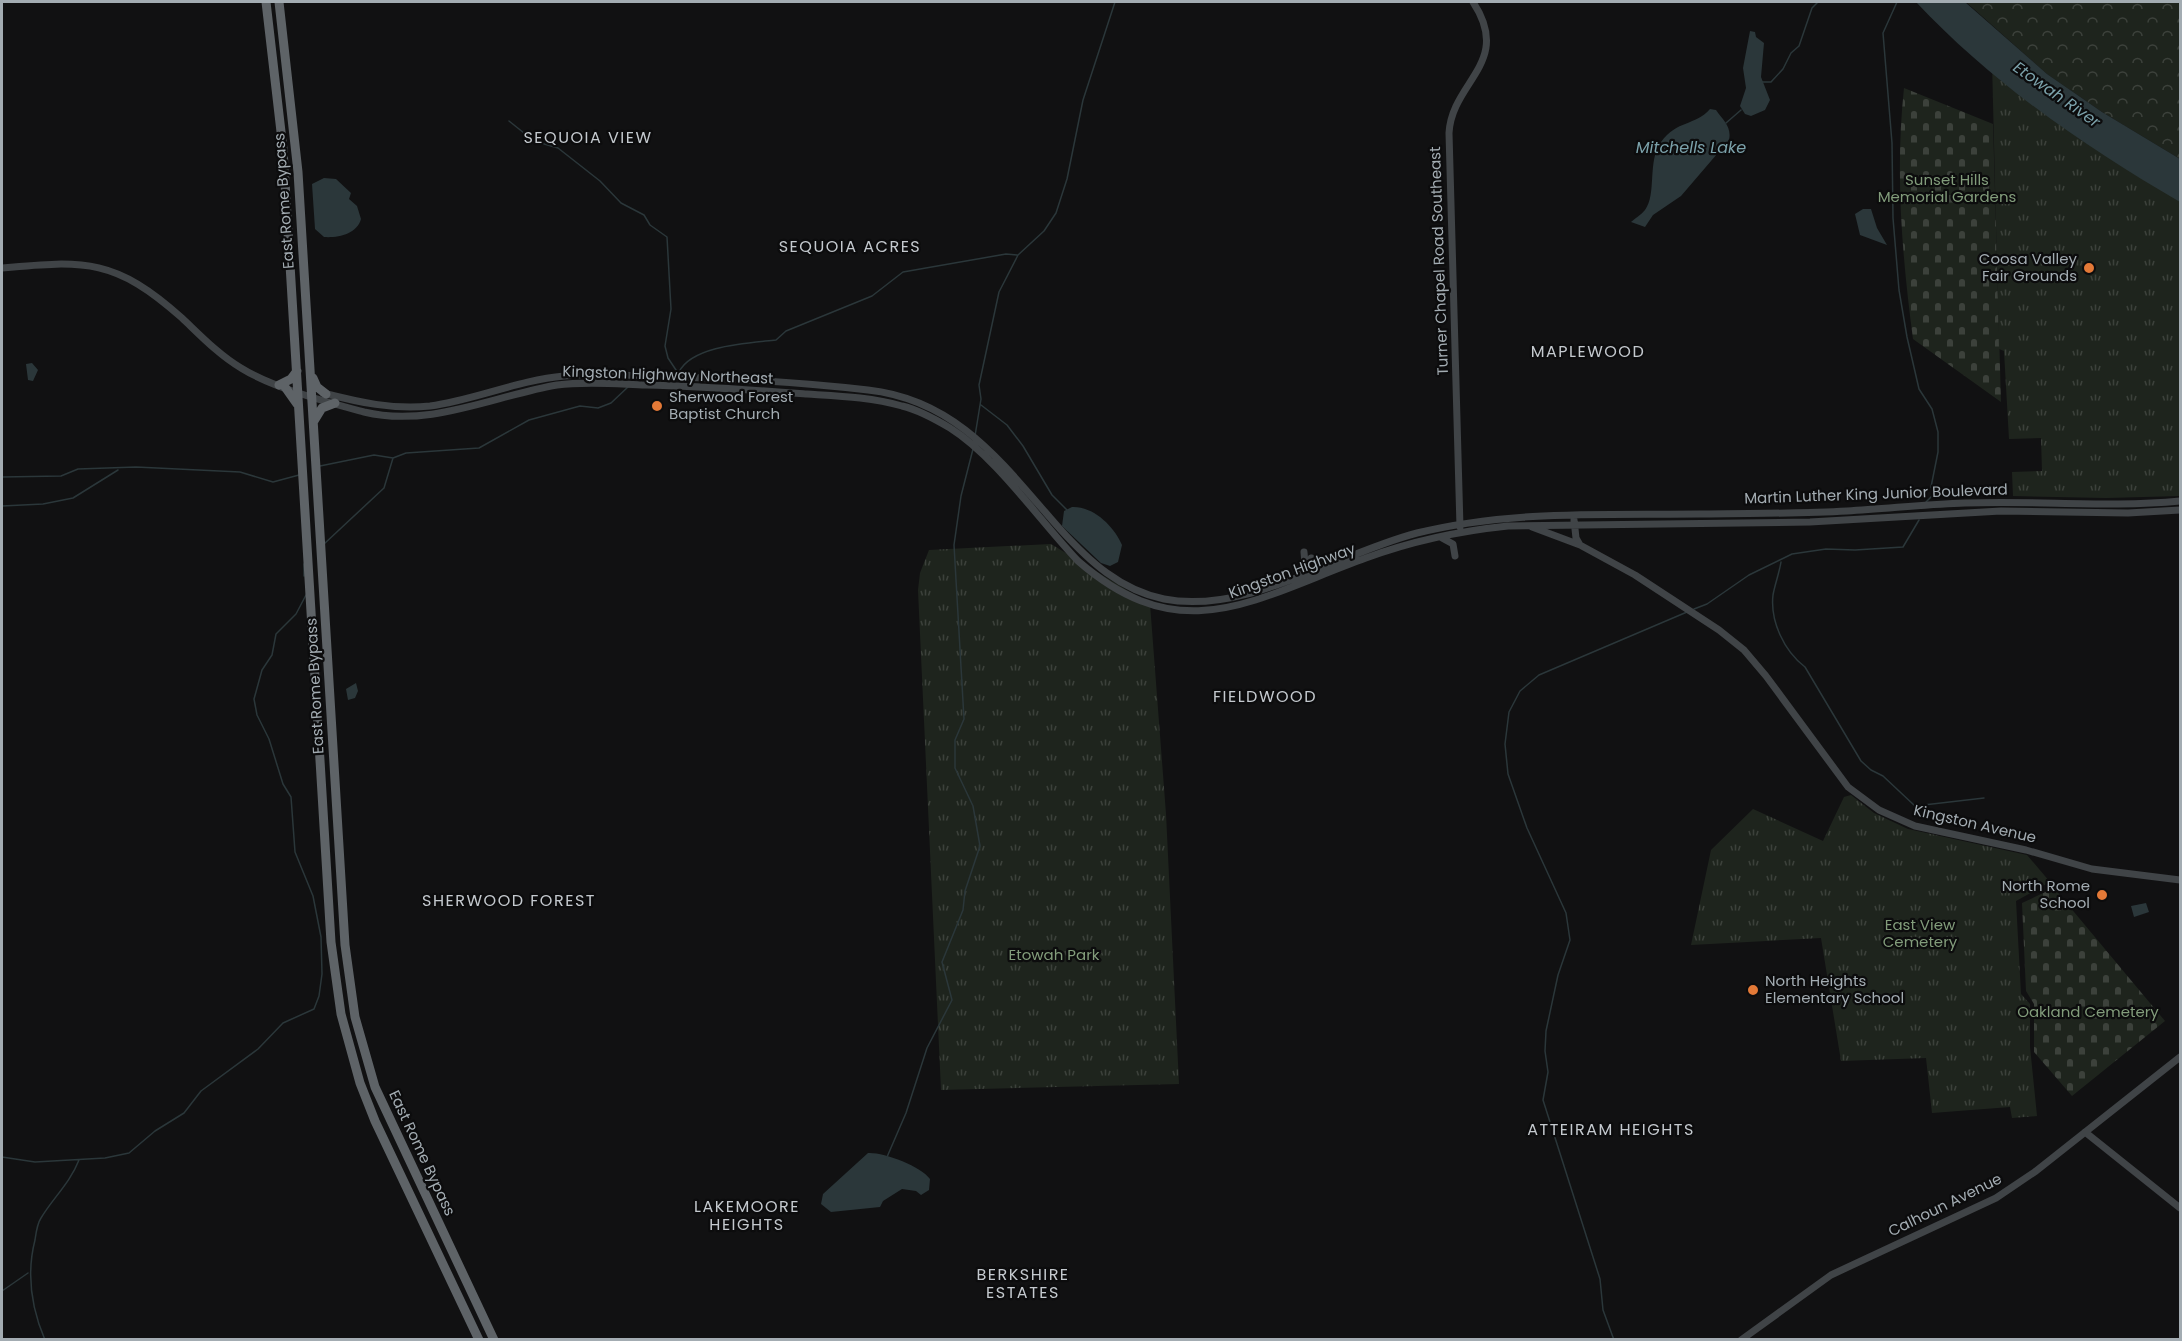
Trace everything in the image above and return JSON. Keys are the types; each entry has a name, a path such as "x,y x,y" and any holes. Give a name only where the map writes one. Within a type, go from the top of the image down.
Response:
{"highway":[{"name":"East Rome Bypass","path":"266,2 283,149 330,920 339,1006 352,1061 375,1121 478,1340"},
{"name":"East Rome Bypass","path":"279,2 296,140 345,945 353,1009 365,1056 387,1116 494,1340"},
{"path":"297,370 282,386 299,408"},
{"path":"310,373 317,387 326,394"},
{"path":"314,423 322,408 335,403"}],"main road":[{"name":"Turner Chapel Road Southeast","path":"1461,532 1449,133 1454,111 1479,70 1485,52 1484,23 1473,2"},
{"name":"Kingston Highway Northeast","path":"2,268 66,262 89,264 118,273 158,298 238,366 282,386 373,414 411,416 445,412 560,385 710,387 886,402 932,417 973,445"},
{"name":"Kingston Highway","path":"312,394 326,394 364,404 415,407 454,401 560,376 603,375 741,380 863,389 899,396 939,411 980,440 1085,556 1111,577 1143,593 1188,602 1219,602 1257,592 1389,541 1478,521"},
{"name":"Kingston Highway","path":"973,445 1089,572 1121,593 1168,609 1200,612 1244,605 1376,554 1461,532 1524,525 1574,523"},
{"name":"Martin Luther King Junior Boulevard","path":"1572,514 1800,513 1960,503 2124,504 2181,501"},
{"name":"Martin Luther King Junior Boulevard","path":"1574,523 1810,522 2001,510 2128,513 2181,510"},
{"path":"1460,511 1467,518 1478,521 1572,514 1576,538 1580,545"},
{"name":"Kingston Avenue","path":"1524,525 1550,532 1580,545 1635,575 1733,642 1766,676 1848,787 1879,810 1916,826 2026,850 2092,869 2181,880"},
{"path":"1436,538 1451,541 1456,549 1455,556"},
{"path":"1299,575 1305,564 1304,552"},
{"path":"1311,558 1330,562"},
{"name":"Calhoun Avenue","path":"1741,1340 1831,1275 1996,1198 2036,1171 2181,1057"},
{"path":"2085,1132 2181,1208"}],"green space":[{"path":"1966,2 2180,2 2180,159 2102,112 2047,74"},
{"name":"Coosa Valley Fair Grounds","path":"1992,60 2180,187 2180,496 2106,498 2013,496 2012,472 2042,471 2041,438 2009,439 2004,351 1999,349"},
{"name":"Sunset Hills Memorial Gardens","path":"1904,88 1993,124 2001,402 1913,339 1901,214 1900,151"},
{"name":"Etowah Park","path":"1051,544 1150,604 1166,814 1179,1084 941,1090 918,590 920,573 929,550"},
{"name":"East View Cemetery","path":"1851,795 1874,813 1908,829 2027,855 2050,882 2016,901 2021,994 2030,1004 2030,1047 2037,1116 2012,1118 2010,1107 1932,1113 1926,1058 1841,1061 1821,938 1691,945 1711,850 1753,809 1823,841 1844,797"},
{"name":"Oakland Cemetery","path":"2054,888 2165,1021 2072,1096 2034,1052 2034,1004 2026,991 2022,903"}],"water":[{"name":"Etowah River","path":"1916,2 1965,2 2047,74 2102,112 2180,159 2180,202 2109,159 2041,112 1976,60"},
{"path":"1750,31 1755,32 1756,37 1764,43 1761,77 1770,100 1765,110 1751,116 1745,114 1740,106 1746,88 1743,68"},
{"name":"Mitchells Lake","path":"1710,109 1716,110 1726,124 1730,135 1729,140 1681,196 1653,215 1645,227 1631,222 1643,212 1649,203 1654,158 1661,142 1673,130 1698,118"},
{"path":"324,178 336,179 351,193 349,199 357,206 361,219 351,232 335,237 324,237 315,229 312,184"},
{"path":"1863,209 1871,209 1877,228 1887,245 1860,235 1855,214"},
{"path":"32,363 38,370 33,381 28,380 26,364"},
{"path":"1072,507 1088,510 1102,518 1114,531 1122,545 1118,562 1110,566 1101,563 1062,526 1064,511"},
{"path":"356,683 358,691 355,698 348,700 346,689"},
{"path":"2146,903 2149,912 2134,917 2131,906"},
{"path":"868,1153 892,1157 919,1169 930,1179 929,1190 921,1195 916,1191 902,1189 883,1201 880,1207 831,1212 821,1204 823,1194"}],"waterway":[{"path":"975,436 981,399 979,385 999,292 1018,255 1044,231 1056,213 1067,179 1083,100 1115,2"},
{"path":"1762,82 1771,82 1783,69 1791,53 1799,46 1812,8 1818,2"},
{"path":"1897,2 1883,33 1892,143 1893,218 1899,290 1907,337 1919,389 1932,409 1938,432 1938,452 1931,487 1934,494 1926,502"},
{"path":"1726,123 1741,110"},
{"path":"509,121 534,141 558,148 600,181 621,203 644,215 650,225 667,237 671,309 665,346 668,358 678,373"},
{"path":"679,372 686,363 709,351 737,344 776,340 786,331 872,296 903,272 1006,254 1017,255"},
{"path":"654,373 678,373"},
{"path":"320,466 374,455 393,458 406,453 479,448 529,420 580,406 598,408 611,403 629,386"},
{"path":"981,405 1007,425 1023,446 1052,495 1067,510"},
{"path":"887,1157 906,1113 927,1048 952,1000 942,962 963,910 965,891 980,846 973,806 955,768 955,740 964,719 954,545 961,496 973,449"},
{"path":"324,544 384,488 393,458"},
{"path":"2,477 61,476 78,469 136,467 240,472 273,482 299,475"},
{"path":"2,506 43,504 73,498 118,470"},
{"path":"1694,609 1707,604 1749,575 1792,554 1826,549 1903,547 1919,520"},
{"path":"1781,562 1773,595 1774,615 1780,635 1791,653 1805,667 1861,761 1871,770 1883,776 1915,806 1984,798"},
{"path":"304,564 304,576"},
{"path":"2,1157 35,1162 105,1158 129,1153 155,1131 184,1113 201,1091 258,1049 283,1023 314,1009 319,996 322,974 321,937 313,896 295,852 291,797 283,784 269,739 257,715 254,699 262,670 272,655 276,634 296,614 306,595"},
{"path":"1614,1340 1603,1310 1600,1279 1543,1100 1548,1072 1545,1051 1546,1031 1558,975 1570,940 1566,913 1527,828 1508,774 1505,744 1509,712 1520,691 1539,675 1687,612"},
{"path":"45,1340 31,1291 32,1253 41,1218 71,1176 79,1160"},
{"path":"2,1291 28,1273"}],"place":[{"name":"Coosa Valley Fair Grounds","path":"2089,268"},
{"name":"Sherwood Forest Baptist Church","path":"657,406"},
{"name":"North Rome School","path":"2102,895"},
{"name":"North Heights Elementary School","path":"1753,990"}],"district":[{"name":"SEQUOIA VIEW","path":"588,137"},
{"name":"SEQUOIA ACRES","path":"850,246"},
{"name":"MAPLEWOOD","path":"1588,351"},
{"name":"FIELDWOOD","path":"1265,696"},
{"name":"SHERWOOD FOREST","path":"509,900"},
{"name":"ATTEIRAM HEIGHTS","path":"1611,1129"},
{"name":"LAKEMOORE HEIGHTS","path":"747,1215"},
{"name":"BERKSHIRE ESTATES","path":"1023,1283"}]}
